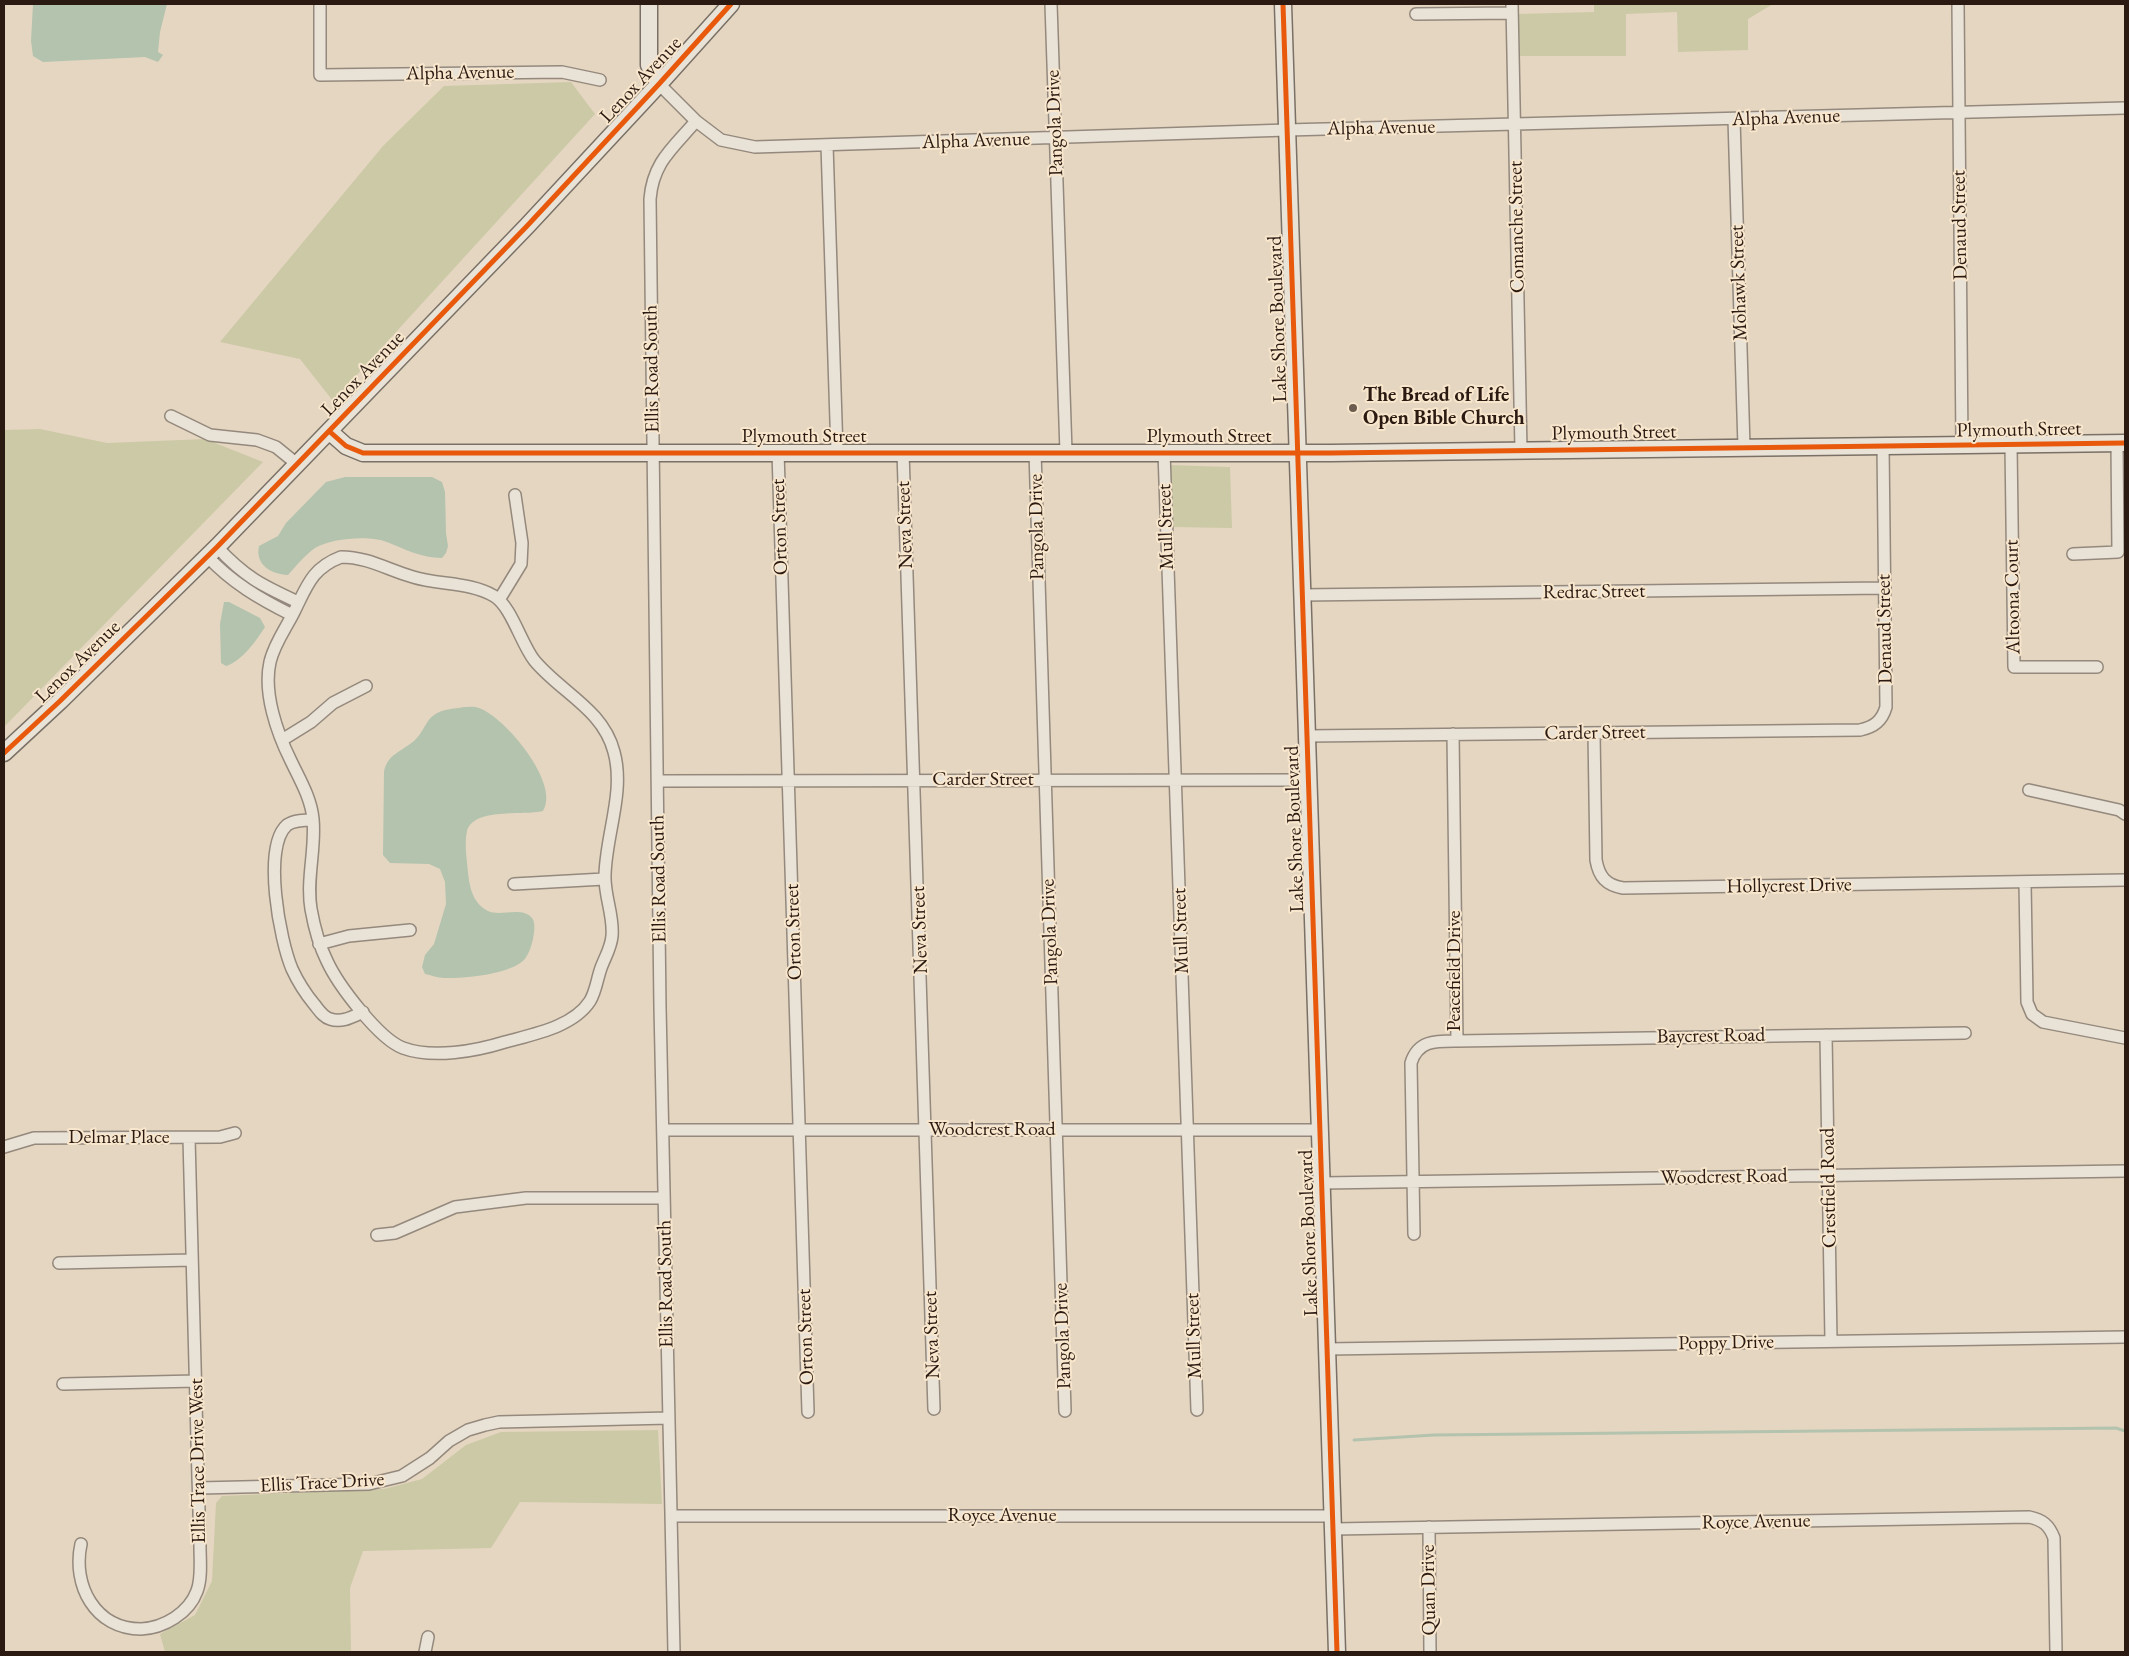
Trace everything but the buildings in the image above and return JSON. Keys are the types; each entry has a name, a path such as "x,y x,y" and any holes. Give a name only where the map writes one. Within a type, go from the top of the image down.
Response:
{"street":[{"name":"Alpha Avenue","path":"320,4 320,75 562,72 600,80"},
{"path":"649,4 649,65 659,84"},
{"name":"Lenox Avenue","path":"4,753 60,701 212,552 473,282 659,84 731,4"},
{"name":"Pangola Drive","path":"1051,4 1066,452"},
{"name":"Lake Shore Boulevard","path":"1283,4 1337,1652"},
{"name":"Denaud Street","path":"1958,4 1962,445"},
{"path":"1416,14 1512,8"},
{"name":"Comanche Street","path":"1512,8 1521,450"},
{"name":"Alpha Avenue","path":"659,84 696,121 721,140 743,146 2125,108"},
{"name":"Mohawk Street","path":"1734,120 1744,447"},
{"name":"Ellis Road South","path":"674,1652 664,1198 650,199 651,185 660,163 696,121"},
{"path":"827,145 837,452"},
{"path":"171,416 210,435 257,440 276,448 297,464"},
{"name":"Plymouth Street","path":"329,431 346,446 363,452 1297,452 2121,443"},
{"path":"2073,554 2118,552 2121,443"},
{"name":"Altoona Court","path":"2011,445 2014,667 2097,667"},
{"name":"Denaud Street","path":"1880,720 1886,707 1883,446"},
{"name":"Orton Street","path":"778,452 808,1412"},
{"name":"Neva Street","path":"903,452 934,1409"},
{"name":"Pangola Drive","path":"1035,452 1065,1411"},
{"name":"Mull Street","path":"1164,452 1197,1410"},
{"path":"499,600 521,564 522,543 516,495"},
{"path":"212,552 235,566 247,577 298,602"},
{"path":"212,552 236,584 263,601 292,615"},
{"path":"341,557 357,557 411,577 470,588 492,595 499,600 534,660 551,678 593,713 606,731 614,751 618,771 617,792 605,862 604,879 613,931 611,947 601,968 591,999 583,1010 568,1021 538,1033 498,1044 456,1051 413,1051 400,1047 386,1038 363,1012 328,964 319,944 311,907 309,882 313,820 308,798 282,740 272,710 269,664 275,647 298,602 317,570 327,562 341,557"},
{"name":"Redrac Street","path":"1302,595 1885,588"},
{"path":"282,740 311,722 333,703 366,686"},
{"name":"Carder Street","path":"1307,736 1860,730 1870,727 1880,720"},
{"name":"Hollycrest Drive","path":"1594,733 1596,860 1603,880 1612,886 1623,888 2125,880"},
{"name":"Peacefield Drive","path":"1414,1234 1411,1064 1419,1048 1426,1043 1457,1041 1453,734"},
{"name":"Carder Street","path":"658,780 1308,780"},
{"path":"2029,790 2119,810 2125,814"},
{"path":"313,820 293,822 287,826 278,840 275,897 283,944 303,990 328,1019 336,1021 345,1020 363,1012"},
{"path":"514,884 604,879"},
{"path":"2025,882 2027,1002 2032,1014 2043,1022 2125,1038"},
{"path":"319,944 349,936 410,930"},
{"name":"Baycrest Road","path":"1457,1041 1965,1033"},
{"name":"Crestfield Road","path":"1826,1035 1831,1341"},
{"name":"Woodcrest Road","path":"663,1130 1320,1130"},
{"name":"Delmar Place","path":"4,1146 34,1138 189,1138 220,1137 234,1133"},
{"name":"Ellis Trace Drive West","path":"81,1544 78,1555 82,1588 96,1610 108,1620 122,1627 147,1628 162,1624 182,1612 198,1590 200,1569 199,1488 189,1138"},
{"name":"Woodcrest Road","path":"1322,1183 2125,1170"},
{"path":"377,1235 395,1233 455,1207 526,1198 664,1198"},
{"path":"59,1263 192,1260"},
{"name":"Poppy Drive","path":"1327,1349 2125,1337"},
{"path":"63,1384 196,1381"},
{"name":"Ellis Trace Drive","path":"199,1488 368,1484 387,1480 415,1469 449,1441 468,1430 499,1422 668,1418"},
{"name":"Royce Avenue","path":"671,1516 1333,1522 1429,1527 2029,1517 2046,1523 2054,1538 2056,1652"},
{"name":"Quan Drive","path":"1429,1527 1430,1652"},
{"path":"426,1652 428,1637"}],"shaded area":[{"path":"33,4 167,4 160,32 158,52 163,55 158,62 145,57 43,62 33,56 31,41"},
{"path":"1594,4 1773,4 1748,19 1748,50 1678,52 1677,12 1626,14 1626,56 1520,56 1517,14 1594,12"},
{"path":"571,82 595,114 333,401 300,359 220,342 383,146 444,86"},
{"path":"40,429 107,443 205,439 263,462 4,727 4,430"},
{"path":"1168,465 1230,467 1232,528 1171,527"},
{"path":"345,477 432,477 442,482 445,492 448,546 446,553 442,558 434,558 413,553 380,540 361,538 340,540 315,548 288,575 276,573 266,567 259,558 259,546 278,536 286,523 326,482"},
{"path":"224,602 229,602 260,618 265,627 238,660 226,666 221,663 220,624"},
{"path":"464,707 477,707 490,714 515,737 538,769 544,785 546,799 543,811 489,815 479,818 471,823 466,836 470,885 473,895 479,904 493,913 517,912 528,914 532,918 534,923 533,939 527,955 517,965 498,972 442,978 425,974 422,967 425,955 434,944 446,904 445,882 440,869 429,864 390,863 383,855 384,772 388,761 415,740 431,717 437,713"},
{"path":"658,1430 662,1504 520,1502 491,1548 363,1551 350,1588 351,1652 165,1652 160,1634 195,1615 212,1581 216,1503 222,1496 384,1489 422,1479 466,1445 501,1432"}],"waterway":[{"path":"1354,1440 1434,1435 2116,1428 2125,1431"}],"cycle path":[{"path":"4,753 60,701 217,547 527,226 731,4"},
{"path":"1283,4 1337,1652"},
{"path":"329,431 346,446 363,453 1331,453 2125,443"}],"place":[{"name":"The Bread of Life Open Bible Church","path":"1353,408"}]}
